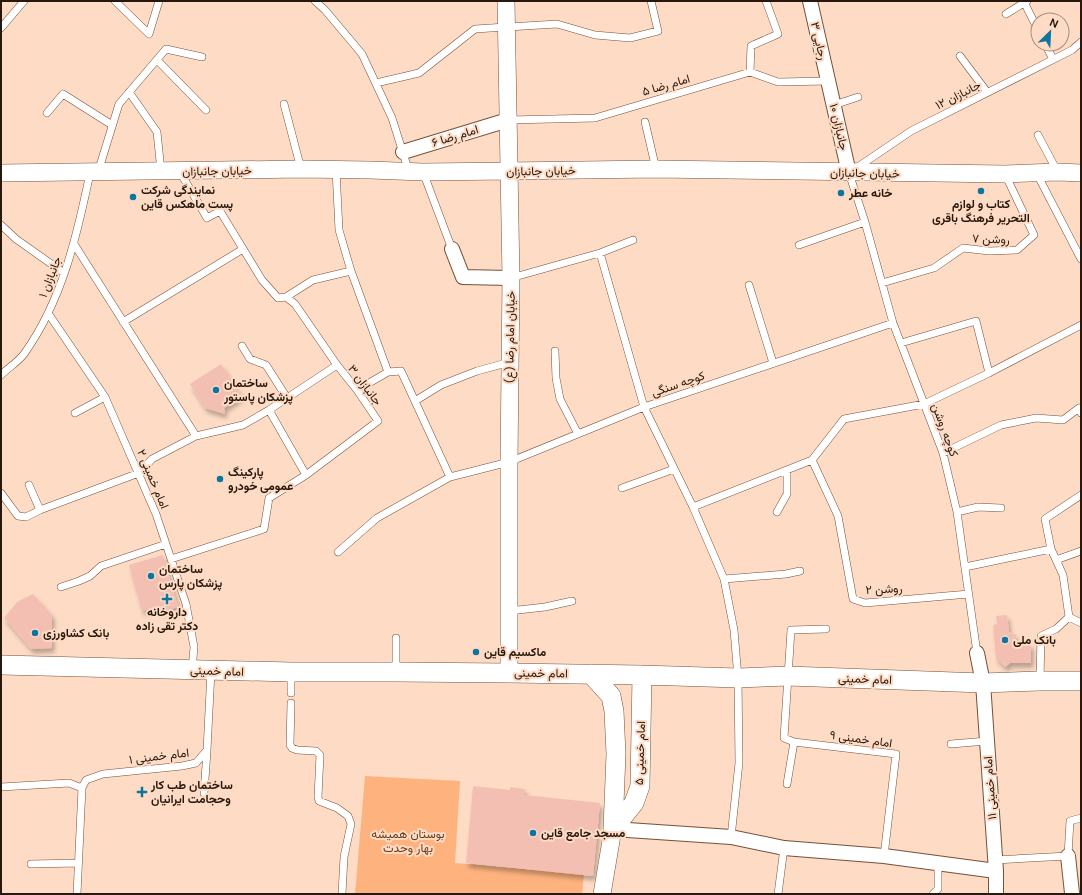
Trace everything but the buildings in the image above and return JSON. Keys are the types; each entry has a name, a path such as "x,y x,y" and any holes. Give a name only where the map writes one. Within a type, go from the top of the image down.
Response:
{"main road":[{"name":"امام خمینی","path":"1,665 291,672 591,674 738,678 788,676 983,683 1040,680 1081,681"},
{"path":"591,674 611,696 614,711 616,754 613,829"},
{"name":"امام خمینی ۵","path":"613,829 634,803 640,786 642,675"}],"street":[{"name":"خیابان امام رضا (ع)","path":"506,1 511,278 508,611 509,673"},
{"name":"رجایی ۳","path":"810,1 828,81"},
{"name":"جانبازان ۱۰","path":"828,81 849,173"},
{"name":"امام رضا ۶","path":"403,152 508,120"},
{"name":"خیابان جانبازان","path":"1,174 301,169 416,172 656,169 849,173 1081,173"},
{"path":"452,249 463,277 511,278"},
{"name":"امام خمینی ۱۱","path":"977,653 983,683 996,894"},
{"path":"613,829 732,837 784,848 884,856 938,864 995,866"},
{"name":"امام خمینی ۵","path":"602,894 613,829"},
{"path":"1068,856 1072,892"}],"lane":[{"path":"1,28 24,1"},
{"path":"115,1 149,34 159,1"},
{"path":"315,1 325,10 362,54 392,118 403,152 416,172 452,249"},
{"path":"376,83 419,73 475,29 556,24 595,34 630,38 658,31 651,1"},
{"path":"766,1 778,34 751,46 750,72 778,82 828,81"},
{"path":"1006,14 1026,2 1030,12"},
{"name":"جانبازان ۱۲","path":"849,173 912,131 1072,50 1081,42"},
{"name":"جانبازان ۱","path":"1,375 23,356 48,313 74,244 94,172 119,104 166,49 202,57"},
{"path":"1049,52 1053,59"},
{"path":"960,56 987,92"},
{"path":"157,60 206,110"},
{"name":"امام رضا ۵","path":"508,120 596,118 750,72"},
{"path":"129,92 156,132 161,171"},
{"path":"48,114 64,94 112,125"},
{"path":"834,106 858,97"},
{"path":"284,104 301,169"},
{"path":"645,122 656,169"},
{"path":"1038,135 1058,172"},
{"path":"336,170 339,230 351,271 388,372"},
{"name":"جانبازان ۳","path":"171,559 264,529 269,498 306,475 378,421 295,304 286,297 278,298 262,280 220,211 207,218 180,171"},
{"name":"کوچه روشن","path":"849,173 865,222 893,322 943,452 957,512 977,653"},
{"path":"1036,173 1081,258"},
{"name":"روشن ۷","path":"882,283 934,268 962,248 989,251 1017,250 1034,235 1006,174"},
{"path":"799,245 865,222"},
{"path":"1,225 16,239 64,273"},
{"path":"511,278 600,253 633,240"},
{"path":"74,244 196,436"},
{"path":"123,322 243,249"},
{"path":"600,253 644,407 693,507 724,579 734,630 738,678 739,763 732,837"},
{"path":"286,297 313,280 351,271"},
{"path":"749,285 773,363"},
{"name":"امام خمینی ۲","path":"48,313 106,397 139,473 156,514 186,604 194,647 202,670"},
{"path":"901,343 976,321 989,373"},
{"name":"کوچه سنگی","path":"338,552 377,518 450,477 509,462 644,407 893,322"},
{"path":"693,507 812,460 844,419 924,404 989,373 1081,325"},
{"path":"242,346 250,359 266,365 287,398"},
{"path":"555,351 556,378 560,399 578,434"},
{"path":"414,401 441,385 477,371 510,362"},
{"path":"1,493 18,516 26,517 40,510 139,473 152,459 196,436 243,425 269,410 337,365"},
{"path":"356,390 388,372 400,371 450,477"},
{"path":"75,413 106,397"},
{"path":"943,452 1001,425 1036,418 1063,420 1079,408 1081,413"},
{"path":"269,410 306,475"},
{"name":"روشن ۲","path":"812,460 838,516 853,599 864,603 969,594"},
{"path":"622,488 674,469"},
{"path":"777,512 787,494 787,470"},
{"path":"30,485 40,510"},
{"path":"1069,617 1063,575 1051,548 1045,519 1081,495"},
{"path":"957,512 978,507 1001,508"},
{"path":"61,587 90,576 101,566 166,544"},
{"path":"965,567 1051,548"},
{"path":"1056,560 1081,551"},
{"path":"724,579 786,574 800,571"},
{"path":"508,611 545,607 572,600"},
{"path":"1069,617 1081,623"},
{"path":"1040,680 1041,636 1056,629 1069,617"},
{"path":"787,784 794,742 784,738 790,630 826,628"},
{"path":"396,638 396,672"},
{"path":"202,670 207,750 204,793"},
{"path":"291,672 291,693"},
{"path":"291,703 290,745 292,748 297,750 316,751 320,755 319,801 337,808 348,816 351,824 344,857 342,894"},
{"path":"951,744 987,741"},
{"name":"امام خمینی ۹","path":"794,742 896,754 884,856"},
{"name":"امام خمینی ۱","path":"82,788 86,780 103,774 182,766 196,763 207,750"},
{"path":"1,787 70,784 82,788 77,894"},
{"path":"995,866 1068,856 1070,821 1081,818"},
{"path":"778,894 784,848"},
{"path":"31,864 78,862"},
{"path":"933,894 938,889 938,864"}],"green space":[{"name":"بوستان همیشه بهار وحدت","path":"365,776 460,781 455,863 584,874 582,894 355,894"}],"place":[{"name":"کتاب و لوازم التحریر فرهنگ باقری","path":"981,191"},
{"name":"خانه عطر","path":"841,193"},
{"name":"نمایندگی شرکت پست ماهکس قاین","path":"133,197"},
{"name":"ساختمان پزشکان پاستور","path":"216,390"},
{"name":"پارکینگ عمومی خودرو","path":"220,479"},
{"name":"ساختمان پزشکان پارس","path":"151,576"},
{"name":"داروخانه دکتر تقی زاده","path":"167,599"},
{"name":"بانک کشاورزی","path":"35,633"},
{"name":"بانک ملی","path":"1005,640"},
{"name":"ماکسیم قاین","path":"476,652"},
{"name":"ساختمان طب کار و‌حجامت ایرانیان","path":"142,792"},
{"name":"مسجد جامع قاین","path":"533,833"}]}
